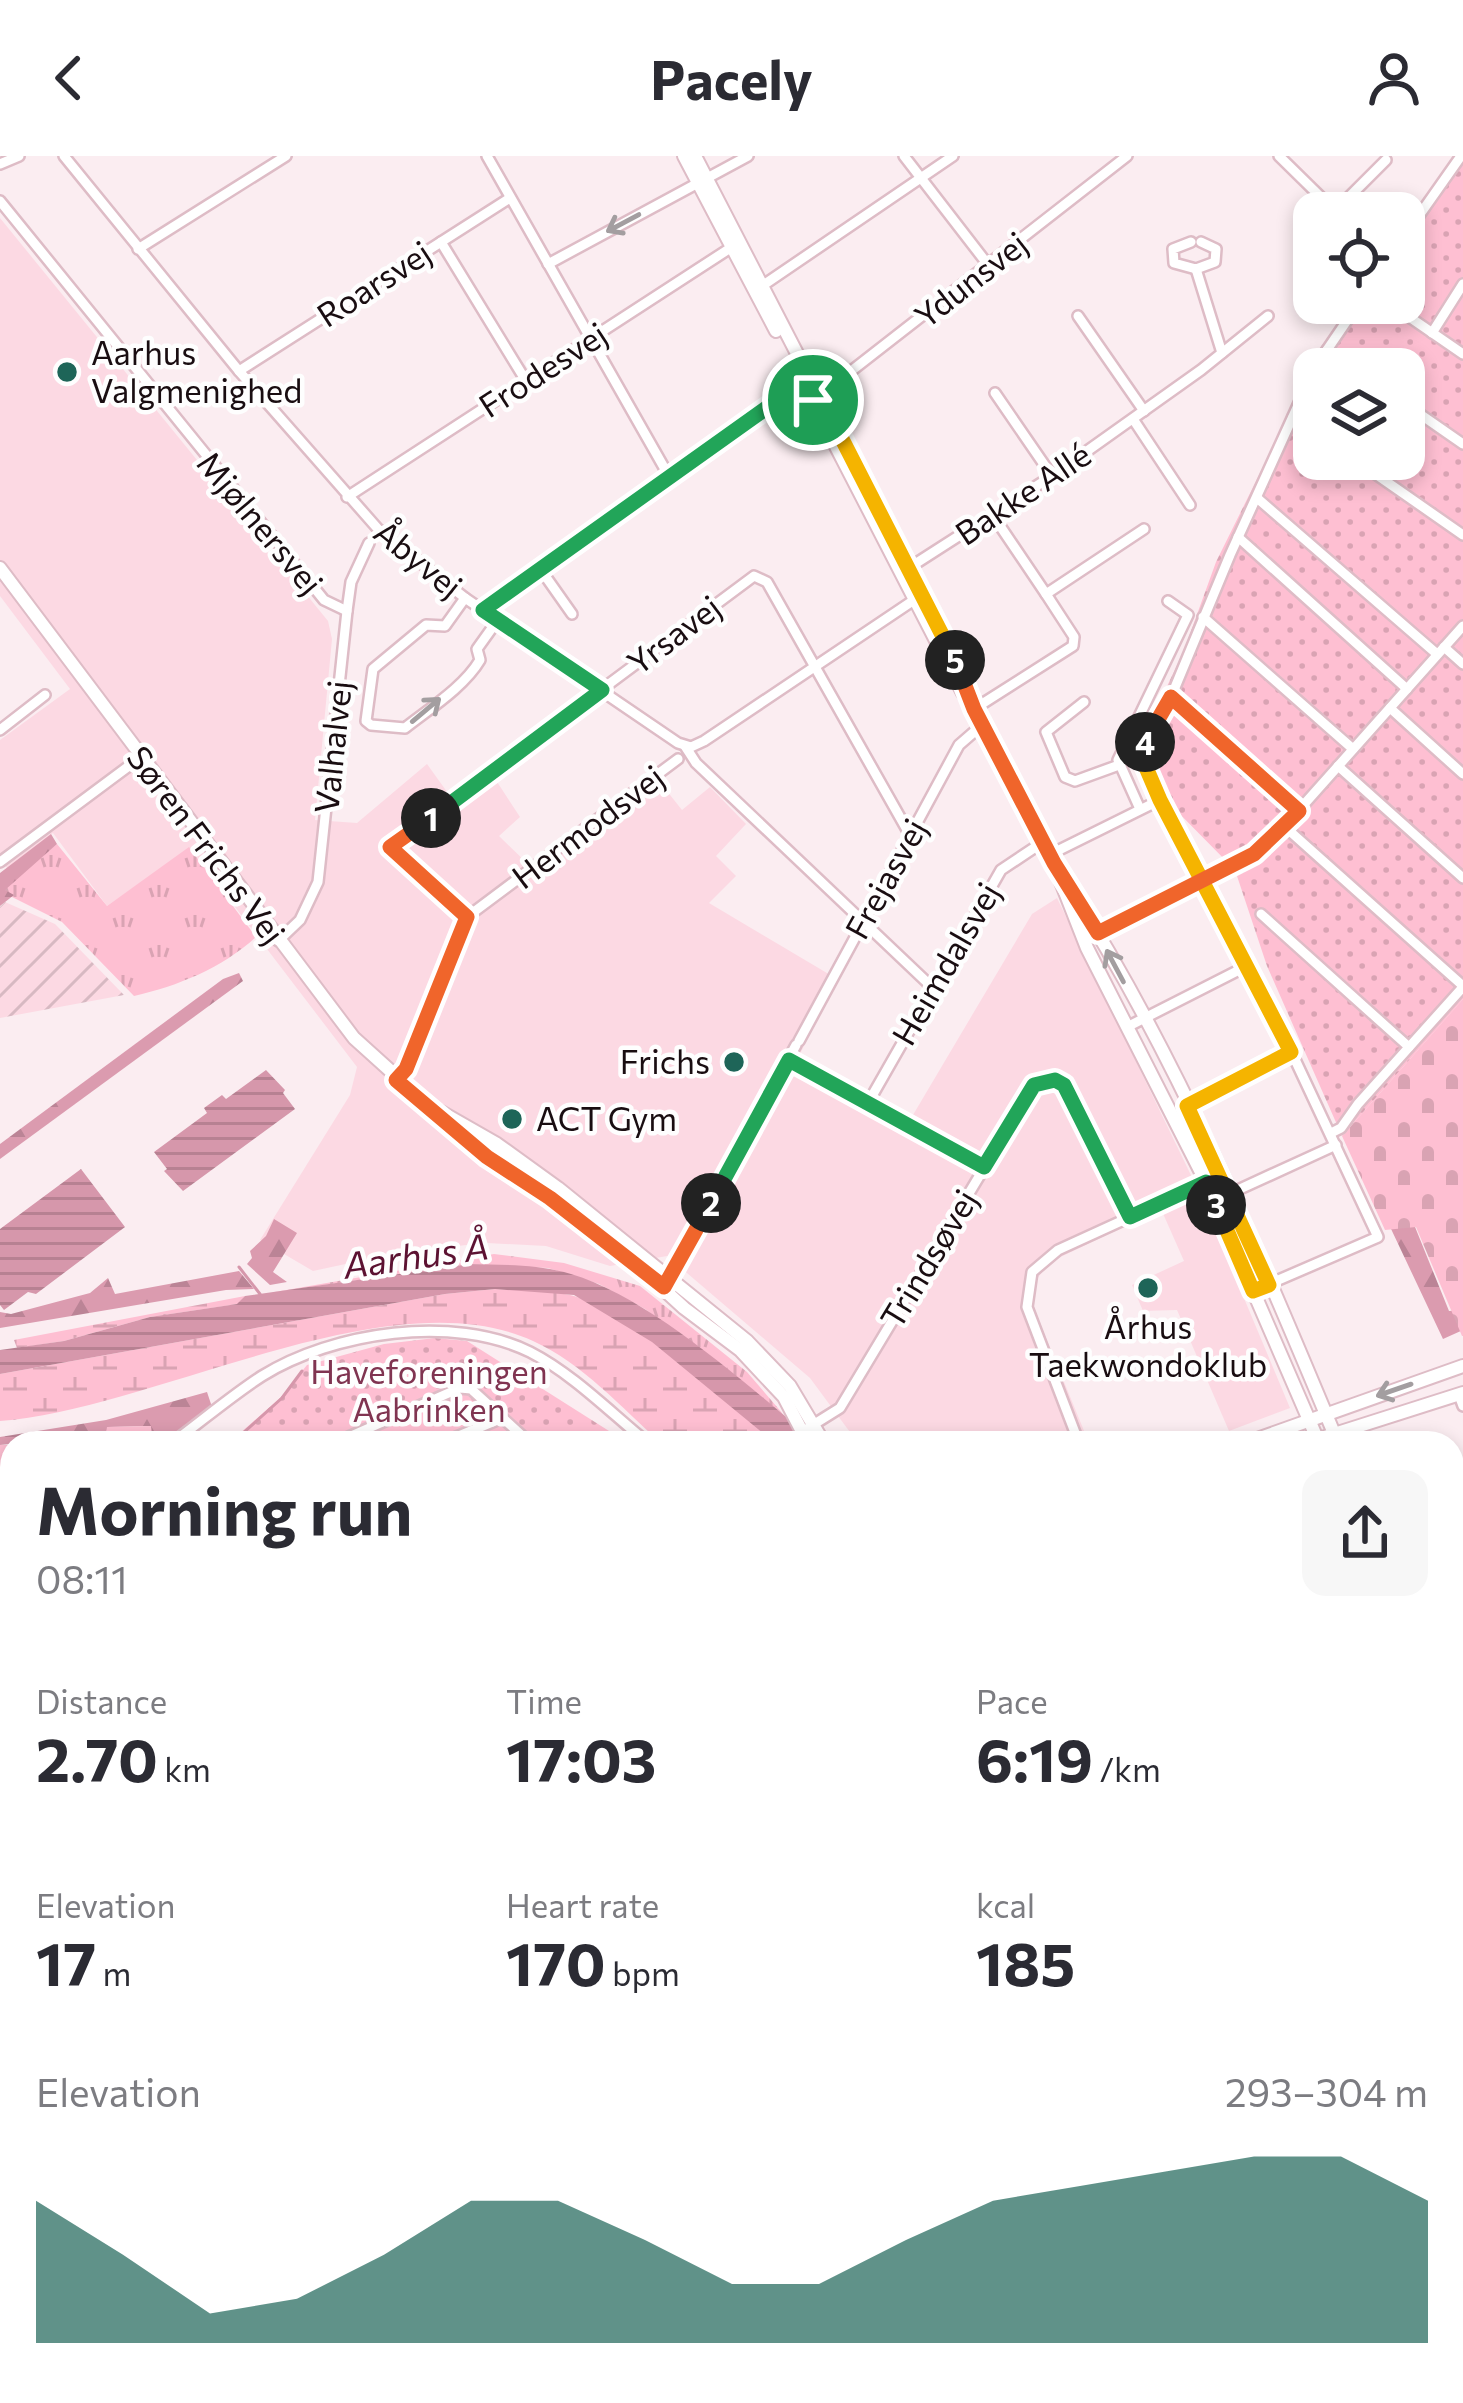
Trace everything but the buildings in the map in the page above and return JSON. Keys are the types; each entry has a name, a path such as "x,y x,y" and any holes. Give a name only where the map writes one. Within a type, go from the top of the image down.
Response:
{"street":[{"path":"0,164 19,156"},
{"name":"Åbyvej","path":"64,156 239,371 378,530 497,621 685,746 696,763 933,988"},
{"path":"138,249 286,156"},
{"path":"487,156 670,478"},
{"path":"684,156 702,180 816,398 918,597 956,684 1143,1019 1229,1194 1333,1431"},
{"path":"695,156 702,180"},
{"path":"548,264 748,156"},
{"path":"904,156 988,266"},
{"path":"758,289 953,156"},
{"name":"Ydunsvej","path":"816,398 1126,156"},
{"path":"1279,156 1335,212 1386,160"},
{"path":"1425,207 1461,156"},
{"name":"Roarsvej","path":"239,371 510,197"},
{"name":"Mjølnersvej","path":"0,201 324,600 347,611"},
{"path":"441,242 526,381"},
{"path":"1196,242 1213,246 1217,258 1196,268 1178,265 1171,259 1173,249 1196,242"},
{"name":"Frodesvej","path":"347,497 735,245"},
{"path":"1196,268 1222,353"},
{"path":"1432,332 1463,284"},
{"path":"758,289 803,382 816,398"},
{"path":"1078,316 1144,411"},
{"name":"Bakke Allé","path":"904,571 1052,476 1268,316"},
{"path":"1420,324 1463,354"},
{"path":"483,610 803,382"},
{"path":"995,393 1052,476"},
{"path":"1253,1291 1378,1238 1291,1052 1160,800 1141,751 1171,697 1293,417"},
{"path":"1133,418 1190,505"},
{"path":"1425,418 1463,444"},
{"path":"1384,480 1463,535"},
{"path":"1257,498 1463,664"},
{"path":"974,709 1073,646 1074,637 992,514"},
{"path":"1046,594 1144,529"},
{"path":"1238,537 1407,688"},
{"name":"Valhalvej","path":"278,941 306,910 320,871 347,611 352,582 369,543"},
{"name":"Søren Frichs Vej","path":"0,568 340,1023 396,1080 487,1157 667,1282 750,1360 808,1431"},
{"path":"541,570 572,614"},
{"name":"Yrsavej","path":"467,917 390,847 754,576 766,582 814,667"},
{"path":"685,746 704,741 918,597"},
{"path":"465,598 445,626 426,625 373,669 366,721 371,725 405,728 424,713 474,670 480,660 477,650 497,621"},
{"path":"1140,809 1119,766 1124,741 1188,615 1168,601"},
{"path":"1203,617 1353,749"},
{"path":"1098,933 1254,854 1299,811 1463,626"},
{"path":"814,667 910,835"},
{"path":"0,730 45,695"},
{"path":"1171,697 1299,811"},
{"path":"1084,702 1046,731 1065,777 1075,781 1119,766"},
{"path":"1390,708 1463,774"},
{"name":"Frejasvej","path":"667,1282 959,745 982,724"},
{"path":"0,862 141,758"},
{"name":"Hermodsvej","path":"467,917 678,759"},
{"path":"1338,766 1463,878"},
{"name":"Heimdalsvej","path":"868,1103 1000,870 1049,854 1160,800"},
{"path":"1284,826 1463,986 1341,1128 1330,1133"},
{"path":"1049,854 1087,948 1206,1182 1312,1431"},
{"path":"1261,914 1409,1047"},
{"path":"396,1080 406,1069 467,917"},
{"path":"1127,1027 1247,966"},
{"path":"1187,1106 1291,1052"},
{"path":"789,1060 984,1167"},
{"name":"Trindsøvej","path":"811,1431 849,1395 1034,1085 1047,1080 1064,1085 1130,1217"},
{"path":"1229,1194 1336,1145"},
{"path":"1074,1431 1027,1307 1028,1283 1047,1255 1220,1176"},
{"path":"189,1431 278,1368 319,1352 415,1330 458,1330 530,1352 632,1431"},
{"path":"1278,1431 1463,1366"},
{"path":"362,1431 460,1388 471,1390 517,1431"},
{"path":"1358,1431 1462,1398"},
{"path":"471,1431 502,1418"}],"shaded area":[{"path":"0,218 328,621 332,639 315,820 357,823 427,764 450,796 488,768 520,817 499,836 529,865 651,771 682,810 710,787 746,824 716,856 736,876 709,903 837,979 797,1060 910,1120 1032,914 1057,898 1202,1198 1290,1408 1229,1431 1177,1310 1143,1311 1132,1285 1184,1261 1161,1209 1050,1262 1033,1284 1033,1306 1084,1431 849,1431 810,1378 667,1256 610,1266 546,1246 487,1243 406,1251 313,1271 260,1240 350,1095 357,1067 190,848 107,906 53,833 7,868 0,860 0,740 70,689 0,596"},
{"path":"5,902 55,924 124,995 0,1018 0,907"},
{"path":"266,1070 295,1109 183,1191 154,1152 207,1113 204,1108 222,1095 226,1099"},
{"path":"81,1169 125,1227 36,1294 28,1292 4,1310 0,1305 0,1229"},
{"path":"469,1264 571,1274 602,1286 667,1324 803,1431 760,1431 652,1342 574,1295 495,1289 0,1374 0,1350 64,1341 150,1317 237,1304 245,1296"}],"green space":[{"path":"1454,156 1463,156 1463,999 1342,1136 1267,966 1235,870 1161,795 1133,757 1183,653 1216,562 1293,406 1293,480 1425,480 1425,348 1326,348 1341,324 1425,324 1425,197"},
{"path":"51,834 57,844 5,890 14,895 0,906 0,873"},
{"path":"57,844 107,906 189,847 256,937 199,974 134,996 62,922 0,891"},
{"path":"239,973 243,981 0,1159 0,1144 223,979"},
{"path":"1463,999 1462,1336 1416,1227 1385,1230 1342,1136"},
{"path":"1350,1142 1411,1217 1449,1311 1463,1310 1463,1330 1443,1339"},
{"path":"274,1219 297,1233 273,1272 287,1282 270,1285 247,1264 250,1251 266,1236"},
{"path":"494,1254 564,1263 640,1286 747,1372 783,1414 645,1309 599,1284 548,1268 469,1264 269,1293"},
{"path":"239,1271 254,1289 0,1328 0,1312 11,1314 90,1293 108,1278 115,1294"},
{"path":"532,1290 593,1303 677,1359 761,1431 648,1431 568,1361 533,1341 475,1325 411,1324 342,1334 128,1394 0,1421 0,1374 445,1294"},
{"path":"245,1296 238,1304 150,1317 64,1341 17,1348 14,1340"},
{"name":"Haveforeningen Aabrinken","path":"435,1338 467,1341 609,1431 243,1431 281,1397 307,1365 384,1344"},
{"path":"207,1392 212,1407 181,1431 151,1431 150,1426 37,1431 106,1420"},
{"path":"151,1426 152,1431 106,1431 107,1427"}],"waterway":[{"path":"239,1267 260,1294"},
{"path":"245,1431 282,1398 302,1371"}],"place":[{"name":"Aarhus Valgmenighed","path":"67,372"},
{"name":"Frichs","path":"734,1062"},
{"name":"ACT Gym","path":"512,1119"},
{"name":"Århus Taekwondoklub","path":"1148,1288"}],"route":[{"path":"813,400 803,382 483,610 602,690 390,847 467,917 406,1069 396,1080 487,1157 550,1198 664,1287 789,1060 984,1167 1034,1085 1055,1080 1064,1085 1130,1217 1206,1182 1253,1291 1269,1285 1187,1106 1291,1052 1209,893 1202,880 1160,800 1142,758 1143,744 1171,697 1299,811 1254,854 1202,880 1098,933 1038,833 820,396 813,400"}],"water label":[{"name":"Aarhus Å","path":"416,1256"}]}
